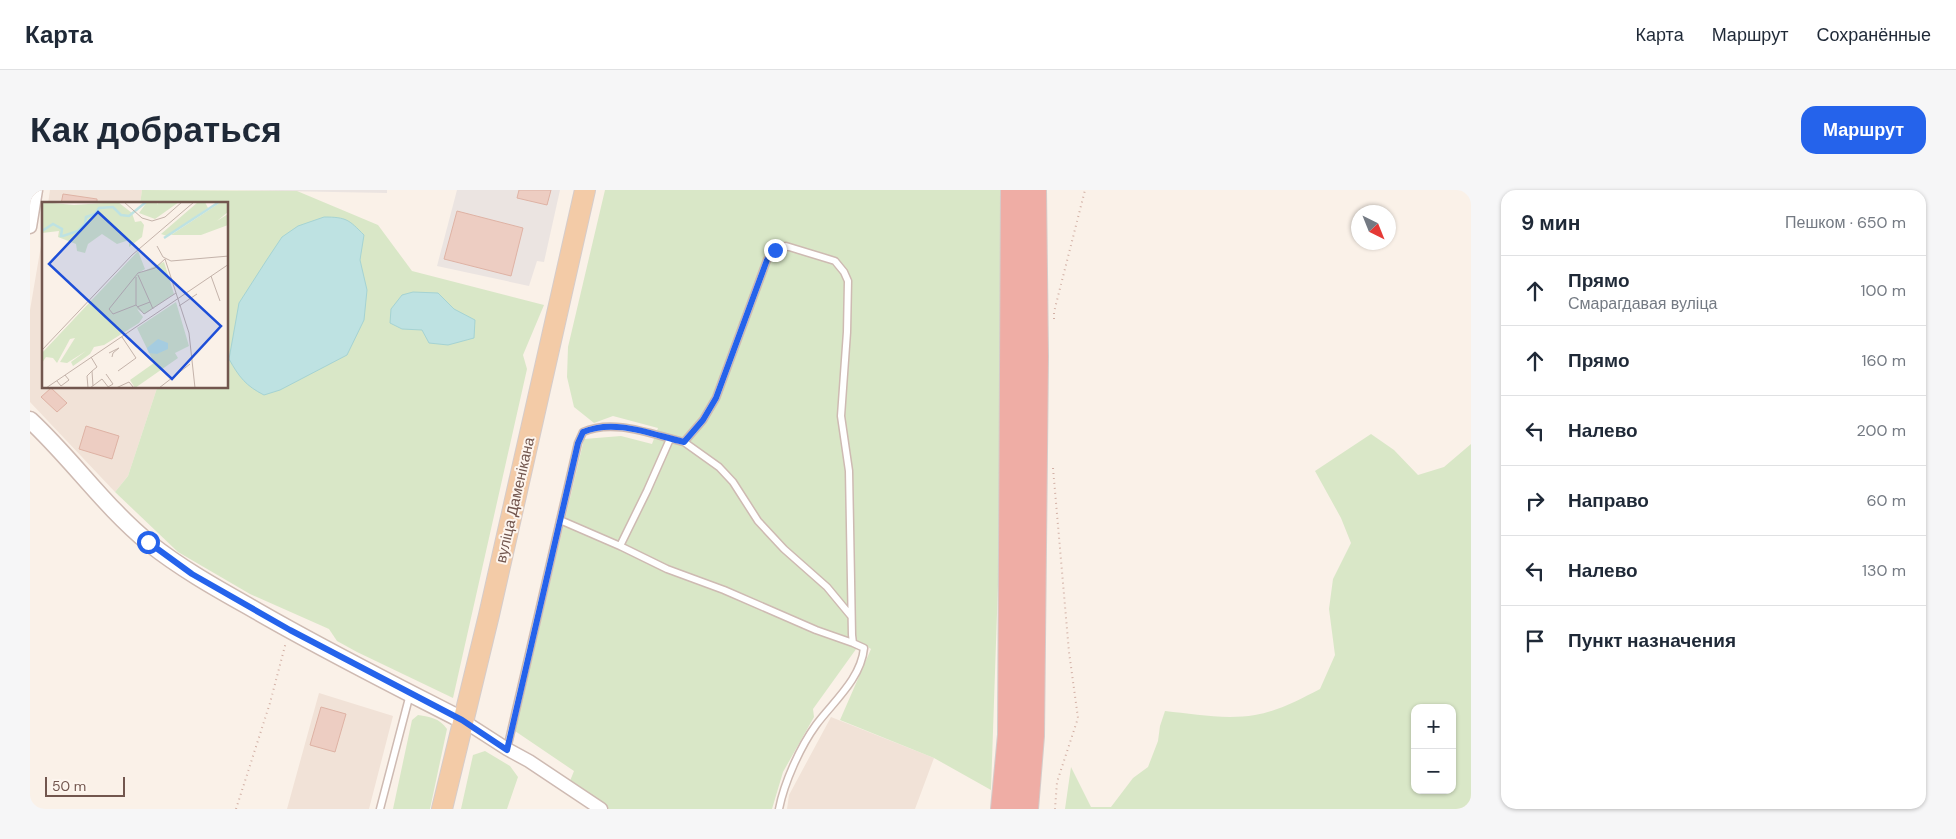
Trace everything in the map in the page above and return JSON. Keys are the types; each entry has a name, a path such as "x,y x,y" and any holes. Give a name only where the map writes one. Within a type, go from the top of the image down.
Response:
{"highway":[{"path":"1003,809 1010,735 1013,190"},
{"path":"1026,809 1032,736 1036,356 1034,190"}],"main road":[{"name":"вуліца Даменікана","path":"442,809 491,606 585,190"}],"street":[{"path":"30,227 36,190"},
{"path":"30,420 114,510 148,542 192,574 290,630 462,720 600,809"}],"lane":[{"path":"684,442 703,420 716,398 767,260 775,250 786,246 835,261 848,280 847,332 841,416 849,471 852,643"},
{"path":"507,750 578,443 583,432 595,427 615,426 684,442 719,466 733,482 758,521 784,549 827,587 851,616"},
{"path":"620,546 648,491 670,439"},
{"path":"560,520 667,569 724,590 816,630 864,648 863,659 852,679 815,727 785,782 779,809"},
{"path":"380,809 410,693"}],"path":[{"path":"1054,321 1054,312 1085,190"},
{"path":"1053,468 1069,652 1078,718 1057,782 1055,809"},
{"path":"236,809 270,703 290,630"}],"shaded area":[{"path":"50,190 142,190 140,202 48,202"},
{"path":"233,190 387,190 387,193"},
{"path":"457,190 560,190 544,262 537,261 529,286 437,266"},
{"path":"42,240 42,389 157,389 128,476 115,492 30,402 30,310"},
{"path":"319,693 393,716 369,809 287,809"},
{"path":"831,717 934,758 915,809 787,809 789,795"}],"green space":[{"path":"142,190 297,191 378,225 412,271 544,305 523,355 527,369 453,698 357,652 337,641 329,629 250,594 178,552 115,492 128,476 157,389 229,389 229,202 140,202"},
{"path":"605,190 1004,190 1004,408 991,790 934,758 840,720 871,649 859,641 859,645 813,709 814,717 783,772 772,809 609,809 570,781 574,771 515,731 584,439 621,436 652,444 658,428 613,416 594,423 574,407 567,377 568,347"},
{"path":"1371,434 1394,450 1418,475 1444,467 1471,444 1471,809 1065,809 1071,767 1091,807 1111,807 1133,778 1148,767 1158,741 1165,711 1221,717 1255,715 1280,708 1320,689 1335,655 1329,609 1333,579 1351,543 1341,518 1315,471"},
{"path":"418,715 427,716 441,722 447,729 430,809 393,809 412,720"},
{"path":"485,751 510,766 518,777 507,809 461,809 473,755"}],"water":[{"path":"324,217 347,220 364,235 360,260 367,290 364,320 347,355 280,390 264,395 252,388 244,380 229,359 239,303 282,237 298,226"},
{"path":"413,292 438,293 454,309 475,320 474,338 448,345 429,343 422,330 402,329 390,323 391,309 402,295"}],"building":[{"path":"519,190 551,190 547,205 517,198"},
{"path":"63,194 97,199 97,202 61,202"},
{"path":"457,211 523,228 511,276 444,259"},
{"path":"52,389 67,403 57,412 41,397"},
{"path":"86,426 119,436 112,459 79,449"},
{"path":"321,707 346,714 335,752 310,745"}],"route":[{"path":"148,542 192,574 290,630 462,720 507,750 578,443 583,432 595,427 615,426 684,442 703,420 716,398 767,260 775,250"}]}
